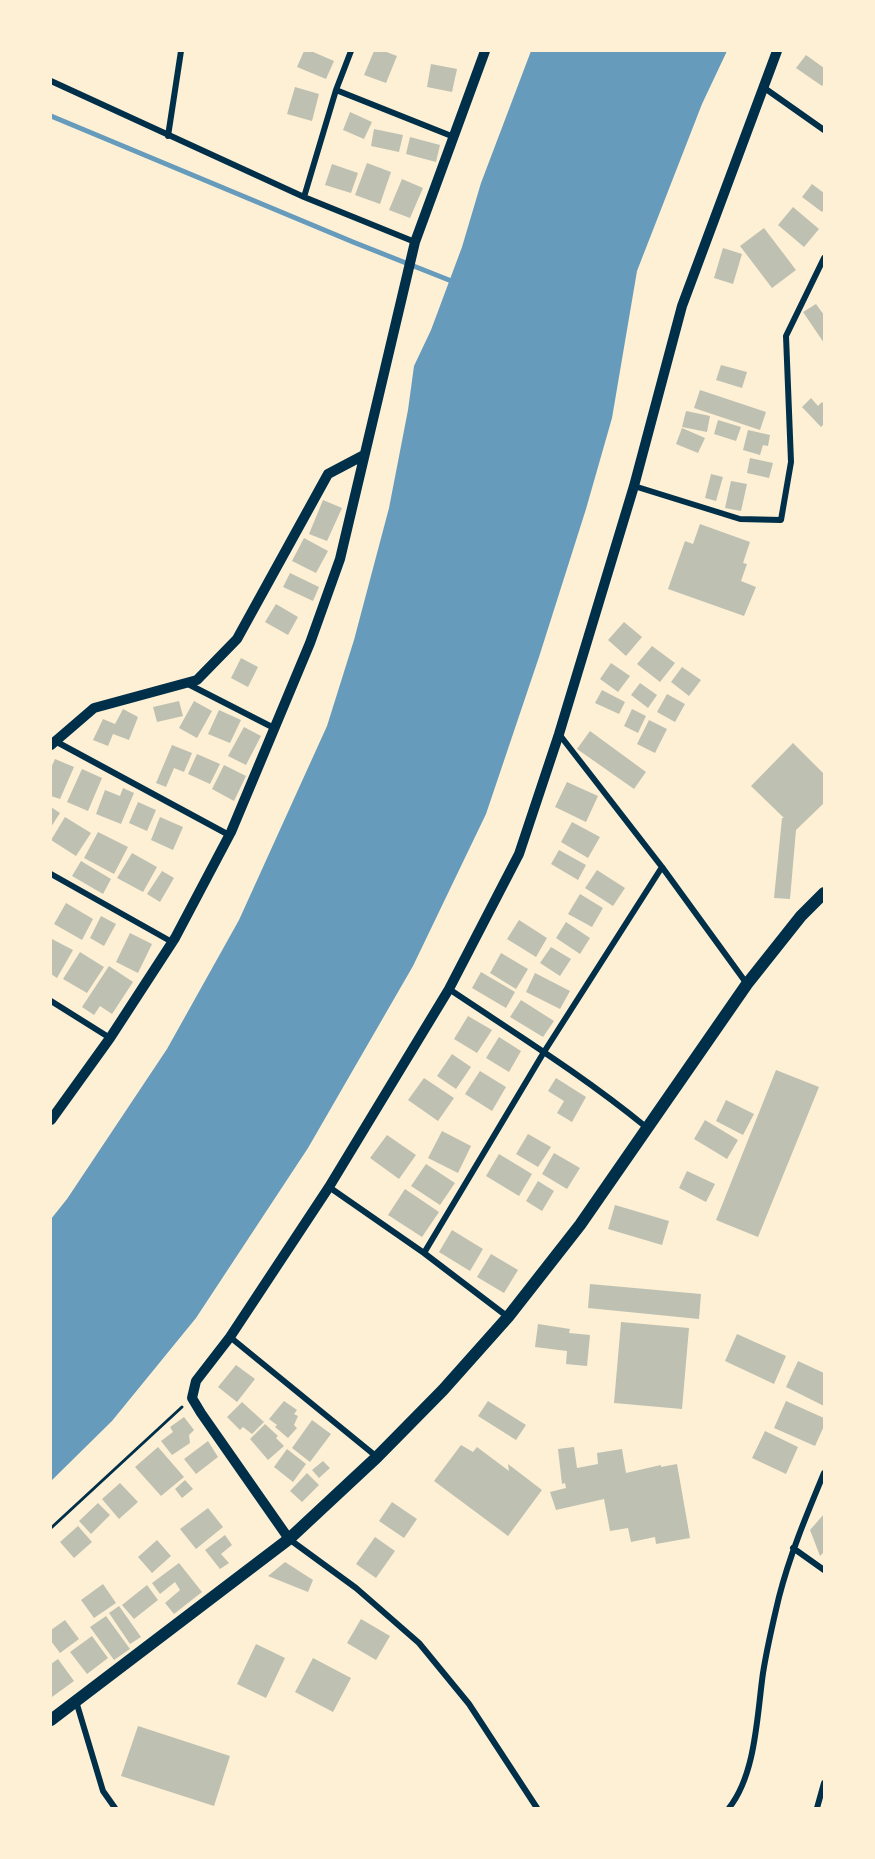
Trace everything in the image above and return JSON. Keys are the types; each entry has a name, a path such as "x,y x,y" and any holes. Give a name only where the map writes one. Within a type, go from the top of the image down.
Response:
{"main road":[{"path":"51,1720 289,1539 377,1457 443,1390 508,1317 580,1225 747,984 801,916 824,892"}],"street":[{"path":"168,136 181,51"},
{"path":"304,197 336,90 351,51"},
{"path":"51,1120 110,1038 172,942 230,835 310,643 340,559 415,242 485,51"},
{"path":"537,1808 469,1704 419,1643 356,1588 289,1539 192,1398 196,1381 230,1336 329,1187 449,989 519,854 559,734 634,486 682,306 777,51"},
{"path":"51,81 304,197 415,242"},
{"path":"763,87 824,129"},
{"path":"336,90 454,137"},
{"path":"634,486 740,519 781,520 791,462 786,336 824,258"},
{"path":"230,835 53,743 94,708 197,680 237,639 328,474 364,455"},
{"path":"185,683 274,728"},
{"path":"559,734 662,867 747,984"},
{"path":"424,1253 544,1052 662,867"},
{"path":"51,874 172,942"},
{"path":"449,989 615,1101 646,1127"},
{"path":"51,1001 110,1038"},
{"path":"329,1187 424,1253 508,1317"},
{"path":"230,1336 377,1457"},
{"path":"729,1808 742,1787 750,1764 765,1665 779,1597 793,1548 824,1473"},
{"path":"793,1548 824,1570"},
{"path":"76,1701 103,1791 115,1808"},
{"path":"817,1808 824,1783"}],"path":[{"path":"51,1528 192,1398"}],"water":[{"path":"531,51 727,51 702,104 637,271 612,418 539,657 486,814 413,966 308,1148 196,1318 112,1421 51,1481 51,1219 67,1199 167,1049 239,920 327,726 354,640 389,508 414,366 431,330 462,247 481,183"}],"building":[{"path":"304,51 311,51 334,61 326,79 297,67"},
{"path":"374,51 384,51 397,56 386,83 364,75"},
{"path":"806,55 824,68 822,86 796,68"},
{"path":"431,64 457,69 452,92 427,87"},
{"path":"295,87 319,94 312,121 287,114"},
{"path":"350,112 372,122 364,139 343,130"},
{"path":"374,129 403,135 399,152 371,146"},
{"path":"410,137 440,145 436,162 406,154"},
{"path":"367,163 391,172 380,204 355,195"},
{"path":"332,164 358,173 351,193 325,185"},
{"path":"402,179 423,188 410,218 389,210"},
{"path":"812,184 824,193 822,212 802,197"},
{"path":"793,207 819,229 804,247 778,225"},
{"path":"764,228 796,270 772,288 740,246"},
{"path":"723,248 742,254 733,284 714,278"},
{"path":"816,304 824,315 824,343 803,312"},
{"path":"721,365 747,372 742,388 716,380"},
{"path":"700,390 766,412 760,430 694,408"},
{"path":"811,398 818,406 822,402 824,404 824,424 821,427 802,407"},
{"path":"686,411 710,416 707,432 682,427"},
{"path":"718,420 741,427 736,441 714,434"},
{"path":"682,428 705,438 698,453 676,444"},
{"path":"748,430 770,435 768,446 763,445 760,455 743,450"},
{"path":"750,458 773,463 769,478 747,473"},
{"path":"711,474 723,477 716,501 705,498"},
{"path":"731,481 747,484 741,511 725,508"},
{"path":"323,500 342,508 327,541 309,534"},
{"path":"700,524 750,542 743,563 747,564 741,581 756,587 744,616 668,589 685,541 693,544"},
{"path":"304,538 328,551 316,573 292,561"},
{"path":"290,573 319,587 313,601 283,587"},
{"path":"276,604 298,617 288,635 265,622"},
{"path":"624,622 642,637 626,656 608,640"},
{"path":"652,646 675,663 660,682 637,664"},
{"path":"241,658 258,667 248,687 231,678"},
{"path":"611,663 630,676 618,692 600,679"},
{"path":"682,667 701,680 689,696 671,682"},
{"path":"640,683 657,695 648,708 631,695"},
{"path":"602,690 625,702 619,714 595,703"},
{"path":"667,694 685,704 675,722 657,712"},
{"path":"179,701 183,716 157,722 153,707"},
{"path":"194,701 212,711 197,738 179,728"},
{"path":"123,709 138,717 129,740 113,734 108,746 93,740 103,719 115,724"},
{"path":"632,709 646,716 638,733 624,726"},
{"path":"219,710 241,720 230,743 208,734"},
{"path":"649,720 667,729 655,753 637,744"},
{"path":"244,727 261,736 246,765 228,756"},
{"path":"590,731 646,772 634,789 577,749"},
{"path":"793,743 824,774 824,803 796,830 790,899 774,898 782,818 784,818 751,786"},
{"path":"172,745 192,753 184,772 174,768 166,787 156,783"},
{"path":"197,754 220,764 210,784 188,774"},
{"path":"55,759 74,767 60,799 51,796 51,768"},
{"path":"224,765 246,776 234,801 212,789"},
{"path":"82,769 102,778 88,811 67,802"},
{"path":"567,782 598,796 586,822 555,807"},
{"path":"123,788 134,793 121,824 96,814 105,790 120,796"},
{"path":"138,802 156,810 147,831 129,823"},
{"path":"51,807 60,813 51,827"},
{"path":"65,817 91,833 76,856 51,840"},
{"path":"160,817 183,827 173,850 151,840"},
{"path":"572,822 600,837 588,858 561,842"},
{"path":"98,832 128,847 114,874 84,858"},
{"path":"559,850 586,865 578,880 551,864"},
{"path":"132,853 157,867 143,892 117,878"},
{"path":"81,861 111,879 103,894 72,876"},
{"path":"597,870 625,888 613,906 585,888"},
{"path":"162,871 174,878 160,902 147,894"},
{"path":"580,894 603,908 592,927 568,914"},
{"path":"66,903 93,919 82,940 54,924"},
{"path":"101,916 116,924 104,946 90,938"},
{"path":"519,920 547,938 536,957 507,939"},
{"path":"566,922 590,938 580,954 556,938"},
{"path":"130,933 152,944 138,973 116,962"},
{"path":"52,939 73,950 57,978 51,974"},
{"path":"551,947 571,959 560,976 540,963"},
{"path":"80,952 104,967 87,993 63,979"},
{"path":"501,953 528,969 516,989 490,973"},
{"path":"109,966 133,982 112,1014 100,1006 94,1015 82,1007"},
{"path":"481,972 515,992 506,1008 472,988"},
{"path":"535,973 570,991 560,1009 526,992"},
{"path":"521,1000 554,1021 543,1037 510,1017"},
{"path":"468,1016 492,1030 477,1053 454,1039"},
{"path":"499,1037 521,1051 509,1072 486,1058"},
{"path":"452,1054 471,1067 456,1089 437,1076"},
{"path":"776,1070 819,1087 758,1237 716,1220"},
{"path":"480,1071 506,1087 492,1111 465,1094"},
{"path":"424,1078 454,1098 438,1121 408,1100"},
{"path":"556,1078 586,1097 572,1122 557,1113 564,1101 548,1091"},
{"path":"726,1100 754,1114 743,1135 716,1121"},
{"path":"705,1120 738,1140 727,1159 694,1139"},
{"path":"442,1131 471,1146 458,1173 428,1158"},
{"path":"528,1134 551,1147 538,1167 516,1154"},
{"path":"387,1135 416,1155 399,1179 370,1158"},
{"path":"554,1153 580,1168 567,1189 542,1174"},
{"path":"499,1154 532,1174 519,1196 486,1176"},
{"path":"426,1164 455,1183 440,1205 411,1186"},
{"path":"687,1171 715,1184 706,1202 679,1188"},
{"path":"538,1181 554,1191 542,1211 526,1201"},
{"path":"405,1189 439,1212 422,1237 388,1215"},
{"path":"615,1205 669,1221 662,1245 608,1229"},
{"path":"452,1230 483,1249 470,1271 439,1252"},
{"path":"491,1254 518,1270 504,1293 477,1277"},
{"path":"590,1284 701,1294 699,1319 588,1308"},
{"path":"621,1322 689,1328 682,1409 614,1403"},
{"path":"538,1324 570,1329 569,1333 590,1335 587,1366 566,1364 567,1351 535,1347"},
{"path":"737,1334 786,1356 774,1384 725,1361"},
{"path":"798,1361 824,1373 824,1406 786,1387"},
{"path":"236,1365 255,1379 237,1402 218,1387"},
{"path":"284,1401 297,1410 294,1414 298,1416 294,1425 297,1428 288,1438 269,1419"},
{"path":"488,1401 526,1425 516,1440 478,1416"},
{"path":"786,1401 824,1418 824,1426 815,1446 774,1428"},
{"path":"242,1402 264,1422 252,1434 243,1427 240,1430 227,1417"},
{"path":"184,1417 194,1430 189,1435 190,1443 172,1455 161,1441 173,1432 170,1427"},
{"path":"312,1420 331,1434 310,1462 292,1448"},
{"path":"265,1424 278,1436 276,1438 284,1446 268,1460 250,1439"},
{"path":"765,1431 798,1447 786,1474 752,1458"},
{"path":"208,1441 218,1457 196,1474 184,1459"},
{"path":"461,1445 473,1452 477,1447 509,1471 508,1464 542,1490 508,1536 434,1481"},
{"path":"158,1447 184,1477 161,1496 135,1467"},
{"path":"574,1447 577,1468 598,1464 597,1453 622,1449 626,1473 677,1464 690,1538 656,1544 655,1537 631,1542 628,1528 610,1531 604,1499 556,1510 550,1492 566,1488 565,1483 562,1484 558,1449"},
{"path":"287,1449 306,1464 293,1482 274,1467"},
{"path":"323,1461 330,1468 319,1478 312,1470"},
{"path":"307,1473 319,1485 302,1502 290,1491"},
{"path":"185,1480 193,1489 182,1498 175,1489"},
{"path":"120,1483 138,1502 119,1519 102,1499"},
{"path":"392,1502 417,1519 404,1538 379,1521"},
{"path":"98,1503 110,1515 91,1534 79,1521"},
{"path":"208,1508 223,1527 196,1549 180,1529"},
{"path":"824,1514 824,1552 820,1556 810,1530"},
{"path":"78,1526 92,1542 74,1558 60,1542"},
{"path":"225,1535 232,1545 221,1554 229,1563 220,1569 205,1550"},
{"path":"375,1537 395,1551 376,1578 356,1564"},
{"path":"157,1540 171,1556 152,1573 138,1557"},
{"path":"285,1562 313,1580 308,1592 268,1576"},
{"path":"179,1563 202,1592 174,1614 165,1603 180,1590 175,1582 160,1594 152,1583"},
{"path":"103,1584 116,1603 94,1618 81,1600"},
{"path":"147,1585 158,1600 134,1619 122,1605"},
{"path":"119,1606 141,1637 130,1644 109,1613"},
{"path":"106,1616 130,1649 114,1660 90,1627"},
{"path":"361,1619 390,1636 376,1660 347,1643"},
{"path":"65,1620 79,1639 60,1653 51,1641 51,1630"},
{"path":"92,1636 108,1658 87,1674 70,1652"},
{"path":"256,1644 285,1658 266,1698 237,1684"},
{"path":"313,1658 351,1678 333,1712 295,1692"},
{"path":"58,1659 74,1681 52,1697 51,1664"},
{"path":"138,1726 230,1756 214,1806 121,1776"}],"waterway":[{"path":"51,116 454,282"}]}
